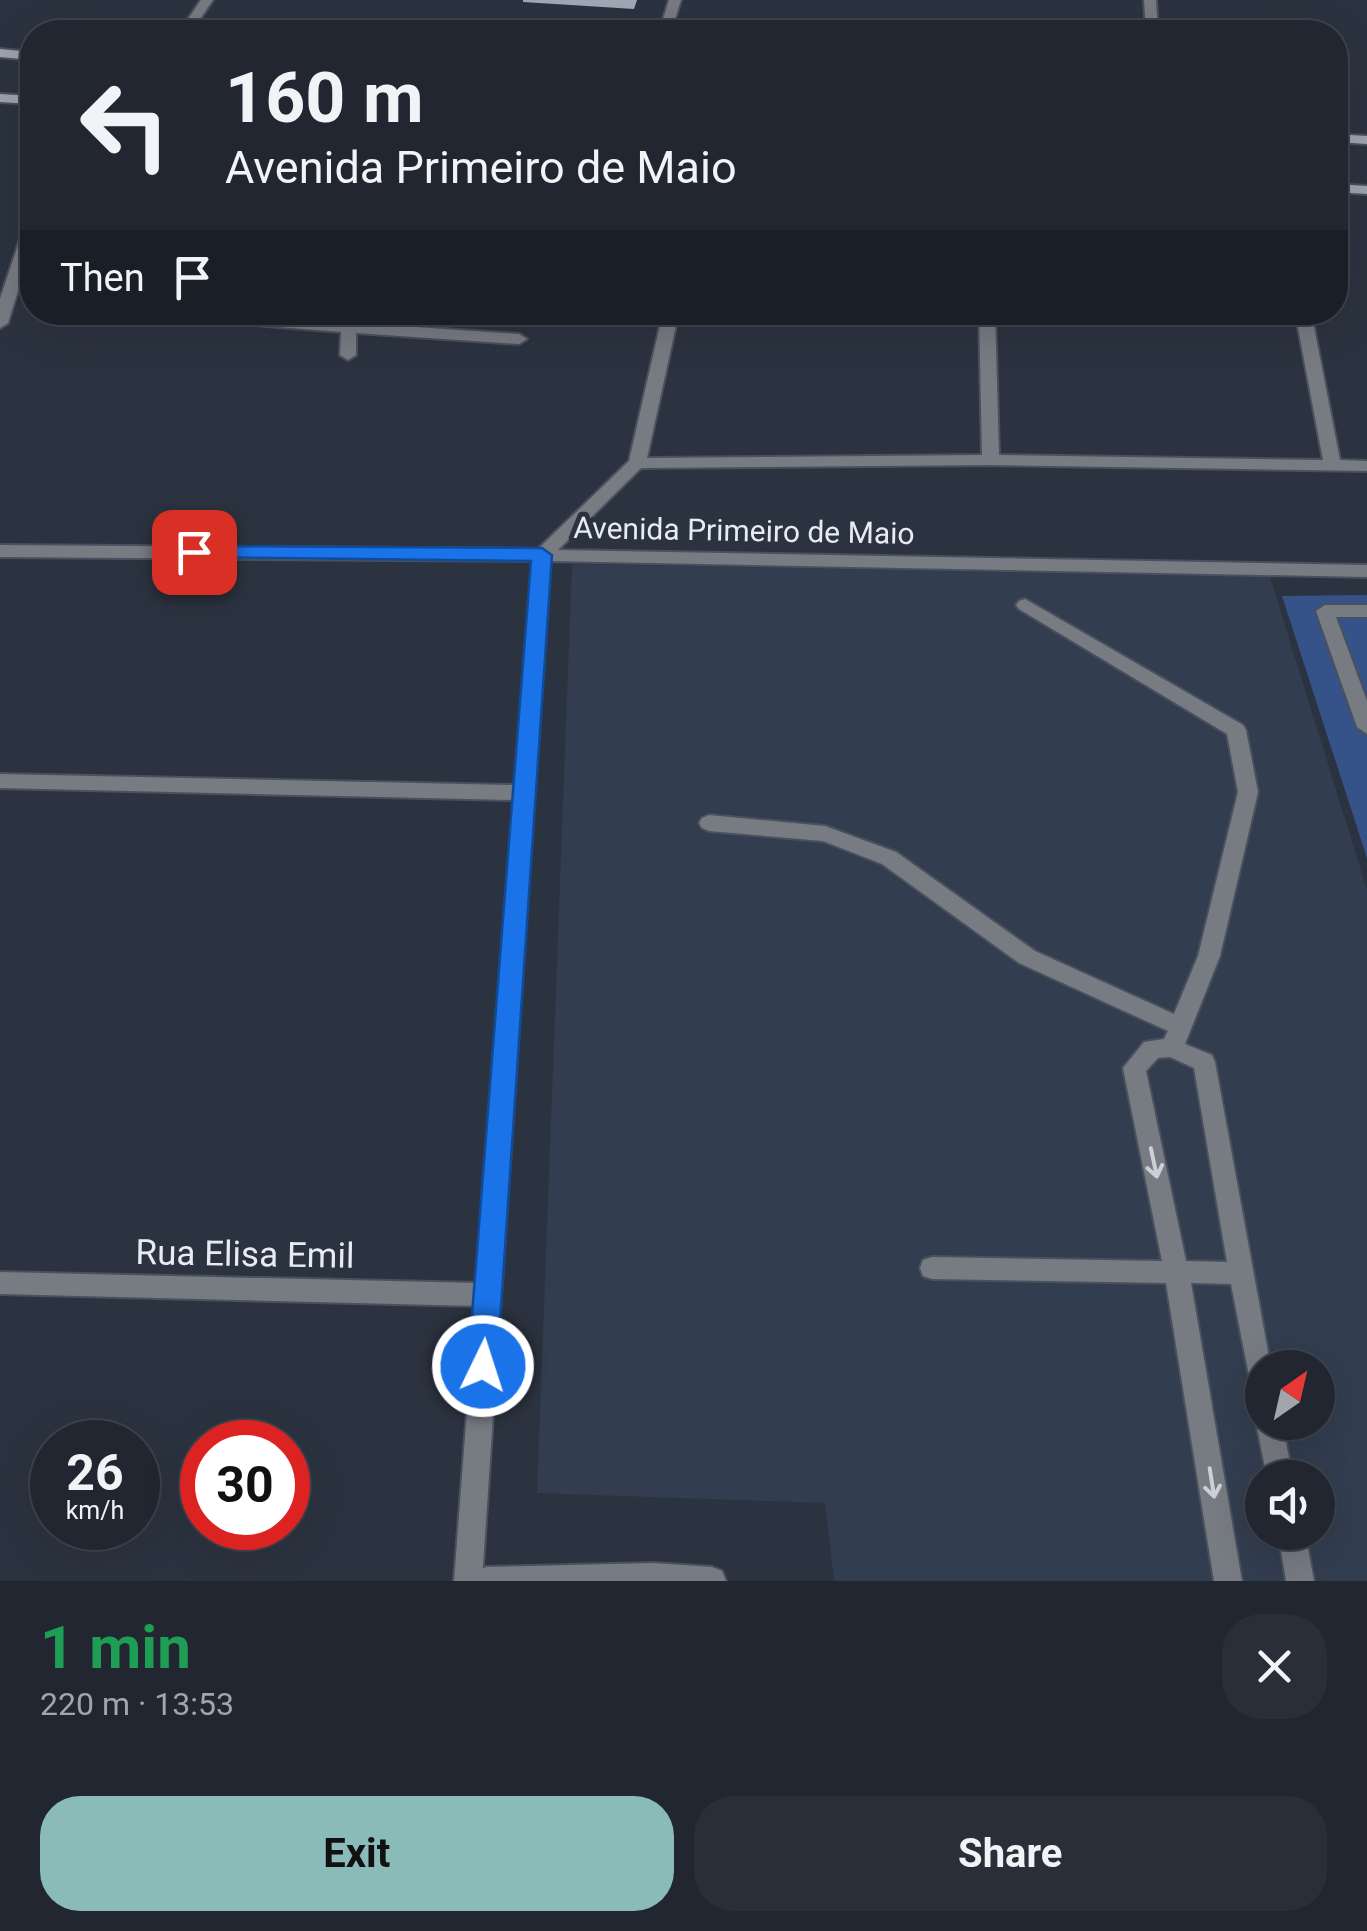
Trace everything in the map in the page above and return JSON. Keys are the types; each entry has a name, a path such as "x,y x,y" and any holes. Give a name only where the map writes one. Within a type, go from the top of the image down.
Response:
{"street":[{"path":"0,323 20,261"},
{"path":"348,355 349,325"},
{"path":"400,325 519,339"},
{"path":"468,1581 542,555 636,463 668,325"},
{"path":"987,325 991,460"},
{"path":"1305,325 1332,465"},
{"path":"636,463 991,460 1367,466"},
{"name":"Avenida Primeiro de Maio","path":"0,551 542,555 1367,572"},
{"path":"1025,605 1236,730 1248,792 1209,956 1175,1037 1152,1049 1134,1068 1177,1274 1228,1581"},
{"path":"1367,611 1326,611 1367,727"},
{"path":"0,781 524,793"},
{"path":"709,823 825,834 889,858 1027,956 1175,1037 1204,1062 1255,1350"},
{"path":"932,1268 1240,1273"},
{"name":"Rua Elisa Emil","path":"0,1283 488,1295"},
{"path":"1294,1550 1300,1581"},
{"path":"486,1581 653,1577 712,1581"}],"shaded area":[{"path":"572,564 1270,577 1367,890 1367,1581 834,1581 825,1503 537,1493"},
{"path":"1367,595 1367,858 1282,596"}],"route":[{"path":"194,552 542,555 483,1366"}]}
